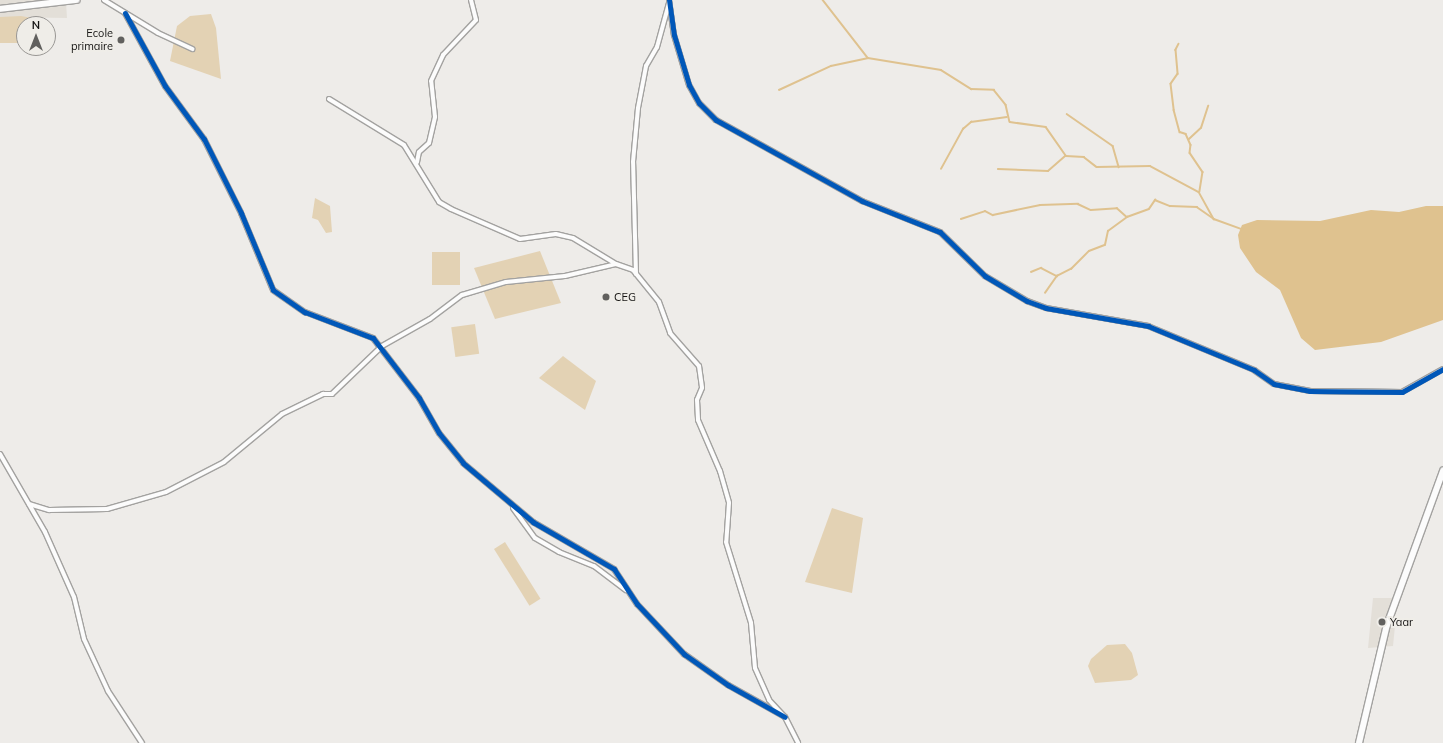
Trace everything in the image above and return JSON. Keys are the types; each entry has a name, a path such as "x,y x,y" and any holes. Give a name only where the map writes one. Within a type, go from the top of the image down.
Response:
{"street":[{"path":"0,9 76,0"},
{"path":"104,0 192,49"},
{"path":"417,163 419,152 429,143 435,117 431,81 443,55 476,20 471,0"},
{"path":"636,274 633,162 638,108 646,66 657,47 669,1"},
{"path":"669,1 674,36 689,85 699,103 716,120 862,201 940,232 985,276 1027,301 1046,308 1148,326 1254,370 1274,384 1310,391 1402,392 1443,369"},
{"path":"125,12 165,86 204,139 241,213 273,290 305,312 356,329 382,346 419,398 447,446 512,506 545,530 614,568 628,592"},
{"path":"329,99 404,144 417,163 439,202 479,224 520,239 556,234 573,238 616,264 636,274 659,302 670,333 699,366 702,388 697,400 698,420 720,471 729,503 726,542 751,624 756,668 769,700 785,717 798,743"},
{"path":"29,504 49,510 107,508 176,488 234,456 253,435 282,414 323,394 332,394 382,346 430,319 462,295 476,290 616,264"},
{"path":"0,454 29,504 74,597 84,639 108,691 142,743"},
{"path":"1359,743 1387,625 1443,472"},
{"path":"512,506 535,538 559,552 594,566 628,592 684,654 728,686 785,717"}],"shaded area":[{"path":"0,0 76,0 66,2 67,18 56,18 56,16 0,17"},
{"path":"211,14 216,28 221,79 170,61 177,26 190,16"},
{"path":"16,16 16,43 0,43 0,17"},
{"path":"315,198 330,206 332,232 326,233 318,220 312,218"},
{"path":"1426,206 1443,206 1443,320 1381,342 1315,350 1301,338 1280,290 1256,272 1240,248 1238,235 1242,225 1257,220 1320,221 1371,210 1399,212"},
{"path":"540,251 561,303 495,319 474,268"},
{"path":"432,252 460,252 460,285 432,285"},
{"path":"475,324 479,354 455,357 451,327"},
{"path":"563,356 596,381 585,410 539,378"},
{"path":"832,508 863,518 852,593 805,582"},
{"path":"505,542 541,599 529,606 494,549"},
{"path":"1373,598 1397,598 1387,625 1395,626 1393,646 1368,648"},
{"path":"1125,644 1132,653 1138,675 1131,680 1095,683 1088,666 1091,659 1107,645"}],"waterway":[{"path":"823,0 868,58 941,70 971,89 994,90 1006,105 1010,122 1046,127 1066,156 1084,157 1097,167 1150,166 1199,192 1214,219 1242,229"},
{"path":"1179,44 1176,50 1178,74 1171,84 1174,110 1180,132 1186,134 1191,145 1190,153 1203,172 1200,192"},
{"path":"779,90 831,66 868,58"},
{"path":"1189,139 1201,128 1208,106"},
{"path":"1067,114 1113,146 1119,167"},
{"path":"941,169 963,129 971,122 1007,117"},
{"path":"998,169 1048,171 1065,156"},
{"path":"961,219 985,211 993,215 1040,205 1078,204 1091,210 1117,208 1127,217 1149,209 1155,200 1170,206 1197,207 1214,219"},
{"path":"1045,293 1057,276 1071,269 1089,251 1105,245 1108,231 1127,217"},
{"path":"1031,272 1041,268 1057,276"}],"cycle path":[{"path":"669,0 674,35 689,85 699,103 716,120 862,201 940,232 985,276 1027,301 1046,308 1148,326 1254,370 1274,384 1310,391 1402,392 1443,369"},
{"path":"125,13 165,86 204,139 241,213 273,290 305,312 373,338 419,398 439,433 463,463 533,522 614,569 637,604 684,654 728,685 785,717"}],"place":[{"name":"Ecole primaire","path":"121,40"},
{"name":"CEG","path":"606,297"},
{"name":"Yaar","path":"1382,622"}]}
